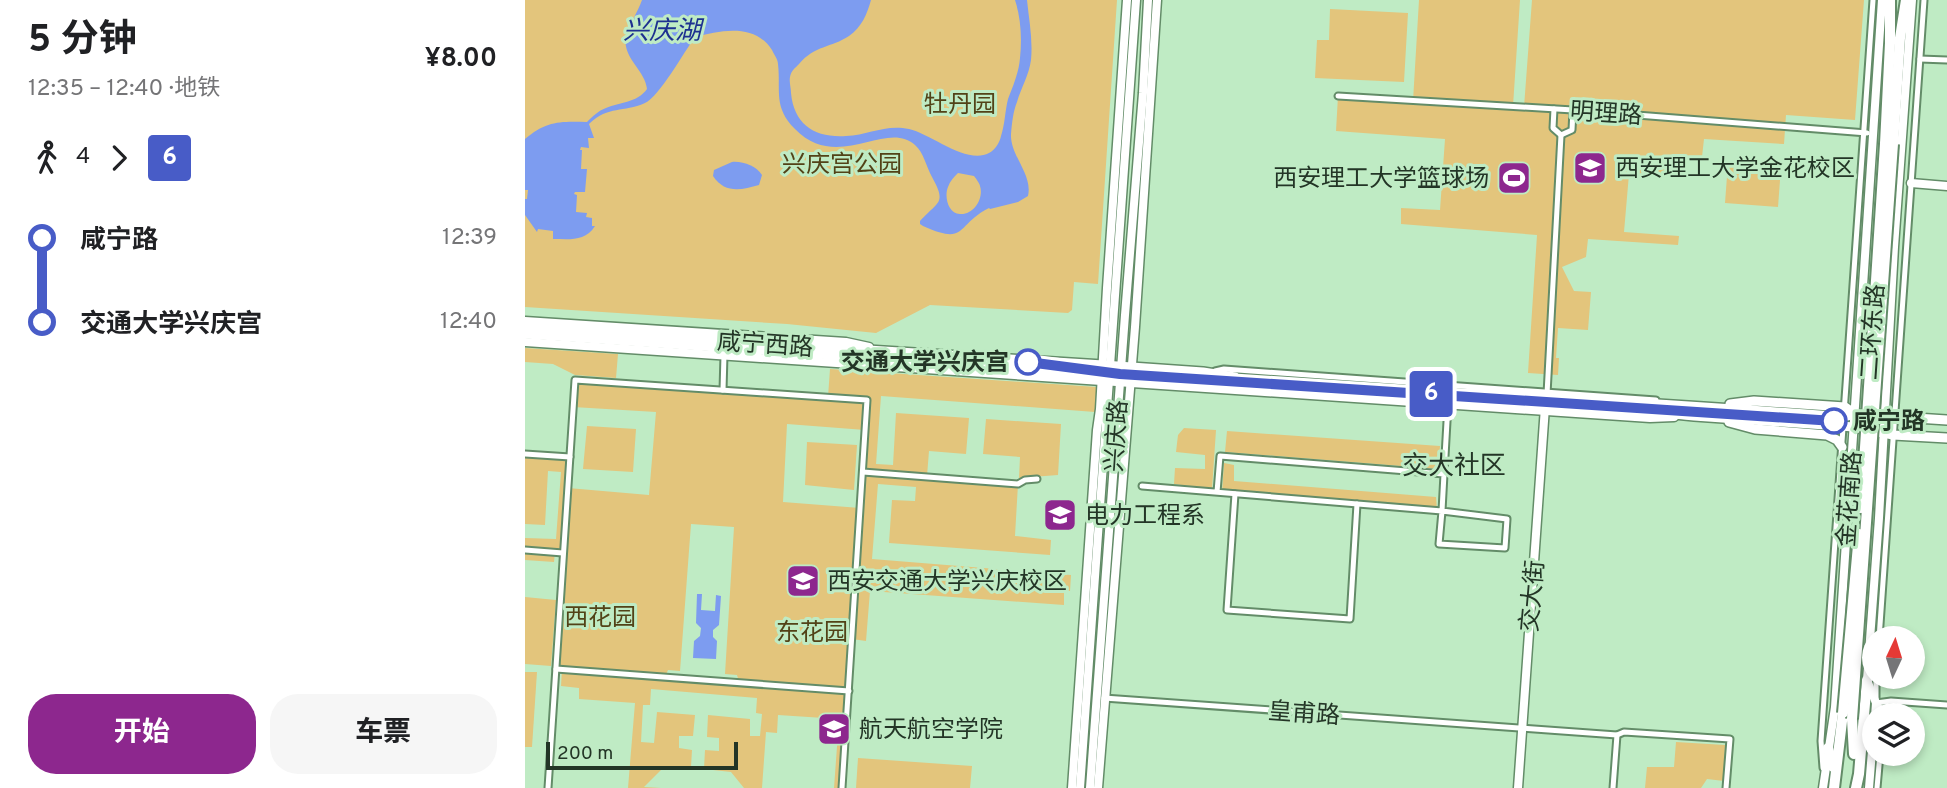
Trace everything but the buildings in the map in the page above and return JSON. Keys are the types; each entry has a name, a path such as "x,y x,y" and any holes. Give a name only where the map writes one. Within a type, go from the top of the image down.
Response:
{"highway":[{"name":"二环东路","path":"1834,788 1848,716 1884,433 1891,43 1886,0"},
{"name":"二环东路","path":"1854,788 1854,743 1848,716 1861,514 1889,144 1902,22 1909,0"},
{"path":"1854,788 1859,774 1870,690"},
{"path":"1828,748 1835,774"}],"main road":[{"name":"咸宁西路","path":"525,328 724,349 892,351 1111,374"},
{"name":"咸宁西路","path":"525,334 1546,401 1709,407 1754,401 1844,417 1854,427 1884,433 1947,438"},
{"path":"844,356 875,366"},
{"name":"咸宁西路","path":"1131,375 1203,372 1718,418 1844,417"},
{"path":"1844,417 1855,414 1947,420"},
{"path":"1718,418 1746,428 1832,436 1842,447"}],"street":[{"path":"1072,788 1097,430 1111,374 1127,0"},
{"name":"兴庆路","path":"1090,788 1111,374 1136,0"},
{"name":"兴庆路","path":"1111,374 1143,93 1148,0"},
{"path":"1098,788 1096,697 1131,375 1157,0"},
{"path":"1824,784 1821,741 1873,0"},
{"name":"金花南路","path":"1824,784 1834,725 1874,134 1886,0"},
{"name":"金花南路","path":"1874,626 1884,433 1890,416 1909,0"},
{"path":"1890,416 1924,0"},
{"path":"1920,59 1947,60"},
{"name":"明理路","path":"1338,96 1573,110 1874,134"},
{"path":"1131,375 1448,404 1546,401 1562,147 1561,135 1553,128 1554,109"},
{"path":"1561,135 1572,130 1573,110"},
{"path":"1911,183 1947,186"},
{"path":"525,321 846,342 892,351"},
{"path":"525,342 724,349 875,366 1111,374"},
{"path":"723,390 724,349"},
{"path":"548,788 575,380 867,400 842,788"},
{"name":"交大街","path":"1518,788 1546,401"},
{"path":"1142,486 1357,503 1442,511 1507,519 1505,548 1439,544 1442,511 1448,404"},
{"path":"1879,626 1884,433"},
{"path":"525,454 570,457"},
{"path":"1217,492 1220,456 1444,474"},
{"path":"863,472 1018,484 1037,479"},
{"path":"1235,494 1227,610 1350,619 1357,503"},
{"path":"525,550 563,553"},
{"path":"556,668 849,691"},
{"name":"金花南路","path":"1874,690 1876,703"},
{"name":"兴庆路","path":"1080,788 1096,697"},
{"name":"皇甫路","path":"1096,697 1521,729 1616,735 1624,732 1730,740 1726,788"},
{"path":"1876,703 1919,703"},
{"path":"1925,703 1947,705"},
{"path":"1613,788 1616,735"},
{"path":"1869,788 1871,766"},
{"path":"1877,788 1878,766"}],"green space":[{"name":"兴庆宫公园","path":"525,0 1117,0 1098,284 1074,282 1072,310 1068,313 930,305 876,333 787,324 525,307"},
{"path":"1419,0 1520,0 1513,106 1524,107 1532,0 1864,0 1855,120 1786,115 1784,144 1704,139 1702,157 1678,155 1676,177 1629,174 1624,232 1679,236 1678,245 1588,239 1586,257 1562,267 1574,291 1591,292 1588,330 1558,328 1558,375 1528,373 1537,235 1401,224 1401,208 1440,210 1445,139 1336,131 1338,96 1413,101"},
{"path":"1330,9 1408,13 1404,82 1315,78 1317,40 1329,40"},
{"path":"1728,163 1781,167 1778,207 1725,203"},
{"path":"525,348 618,354 616,378 575,375 553,364 525,362"},
{"path":"830,369 1097,387 1095,412 881,396 876,464 893,465 896,413 969,418 966,454 929,451 927,476 1018,484 1015,536 1051,540 1050,555 889,543 892,500 915,501 916,487 878,484 872,559 1071,575 1070,591 1064,591 1064,605 870,591 866,641 852,639 849,691 845,691 838,788 834,788 839,719 778,715 777,733 766,732 762,788 744,788 731,772 704,769 705,750 719,751 719,738 707,737 708,715 750,719 750,736 760,736 762,714 756,713 757,698 651,689 650,705 643,705 641,742 654,743 657,712 695,715 693,736 679,736 679,748 692,750 691,767 665,766 644,787 661,788 628,788 635,703 579,699 579,688 561,686 562,669 556,669 561,553 555,552 554,562 525,560 525,538 556,539 561,472 548,471 545,525 525,524 525,454 570,457 568,488 649,495 656,412 573,407 575,380 828,397","holes":["787,424 865,430 860,508 783,502","691,524 734,527 725,674 737,675 739,682 665,677 668,670 680,671"]},
{"path":"986,419 1061,424 1058,475 1019,478 1020,457 983,454"},
{"path":"587,426 636,429 633,472 583,469"},
{"path":"1184,428 1216,430 1212,489 1174,484 1175,468 1205,469 1205,455 1176,452 1178,435"},
{"path":"1227,431 1440,446 1438,469 1225,452"},
{"path":"807,442 857,445 854,490 805,485"},
{"path":"1224,463 1234,465 1234,481 1436,497 1437,510 1222,493"},
{"path":"525,597 556,600 551,666 525,664"},
{"path":"525,672 537,672 532,747 525,747"},
{"path":"1676,742 1725,745 1724,781 1707,779 1701,788 1645,788 1647,767 1674,767"},
{"path":"858,758 972,766 970,788 856,788"}],"water":[{"name":"兴庆湖","path":"642,0 871,0 863,20 854,32 811,53 792,71 790,81 797,114 808,127 825,135 854,135 892,128 909,129 960,152 980,156 993,150 1000,138 1020,58 1021,29 1015,0 1027,0 1031,60 1015,110 1011,134 1014,150 1027,180 1028,196 1018,202 989,208 955,234 937,232 923,226 920,221 940,198 923,156 915,145 903,139 890,138 844,147 811,141 795,129 783,113 779,98 778,62 772,50 765,41 747,32 726,31 695,37 651,99 637,106 603,114 589,124 594,138 588,138 589,148 581,147 580,150 581,169 587,169 585,192 574,194 577,195 576,212 587,213 586,217 592,218 592,226 595,226 591,231 576,239 553,239 553,231 538,229 537,232 525,215 528,190 525,190 525,139 554,123 587,122 611,106 633,100 643,94 647,89 645,82 630,58 626,44 627,33","holes":["958,173 974,176 980,186 981,196 970,212 956,213 950,208 947,199 949,185"]},
{"path":"732,162 745,163 756,169 762,175 759,185 734,189 718,182 713,176 714,170"},
{"path":"697,594 702,594 701,610 715,611 716,595 721,596 719,625 713,630 713,637 717,641 716,659 693,658 694,641 700,636 701,628 696,623"}],"metro line":[{"name":"6","path":"1028,362 1120,374 1834,421"}],"place":[{"name":"西安理工大学金花校区","path":"1590,168"},
{"name":"西安理工大学篮球场","path":"1514,178"},
{"name":"交通大学·兴庆宫","path":"1028,362"},
{"name":"咸宁路","path":"1834,421"},
{"name":"电力工程系","path":"1060,515"},
{"name":"西安交通大学兴庆校区","path":"803,581"},
{"name":"航天航空学院","path":"834,729"}],"district":[{"name":"交大社区","path":"1454,465"}],"park label":[{"name":"牡丹园","path":"960,104"},
{"name":"西花园","path":"600,617"},
{"name":"东花园","path":"812,632"}]}
